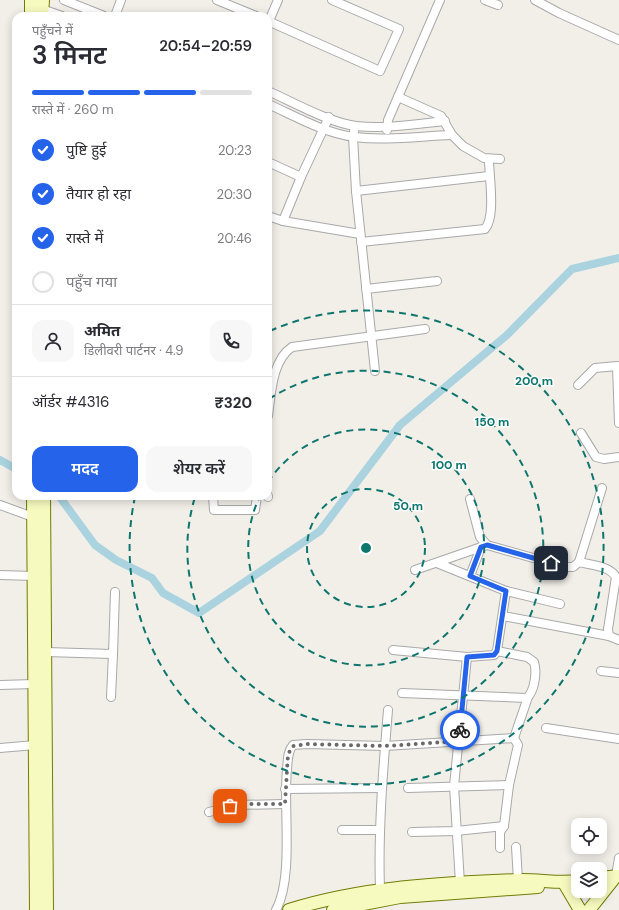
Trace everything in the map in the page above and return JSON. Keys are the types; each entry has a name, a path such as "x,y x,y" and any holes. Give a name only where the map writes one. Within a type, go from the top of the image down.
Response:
{"main road":[{"path":"33,500 36,910"},
{"path":"44,500 48,910"},
{"path":"607,877 618,876"},
{"path":"589,910 618,876"},
{"path":"289,910 322,900 380,890 460,883 539,879 560,883 580,910"},
{"path":"333,910 400,898 539,887 571,882"}],"street":[{"path":"64,0 94,12"},
{"path":"116,12 121,0"},
{"path":"217,0 246,12"},
{"path":"272,13 278,0"},
{"path":"272,23 380,71 399,30 332,0"},
{"path":"386,138 388,120 440,0"},
{"path":"485,0 498,5"},
{"path":"535,0 559,13 619,40"},
{"path":"37,8 50,12"},
{"path":"272,93 329,117 355,126 388,127 445,121"},
{"path":"398,96 435,112 445,121 452,135 463,146 489,159 500,159"},
{"path":"272,106 323,128 353,137 386,138 452,135"},
{"path":"282,221 329,117"},
{"path":"355,126 353,137 356,191 375,371"},
{"path":"272,217 282,221 361,238 485,229 488,225 491,213 489,159"},
{"path":"272,164 301,177"},
{"path":"356,191 489,176"},
{"path":"366,288 437,281"},
{"path":"272,393 276,370 287,350 292,346 425,329"},
{"path":"578,385 595,368 617,366 619,423"},
{"path":"581,433 596,457 604,459 619,457"},
{"path":"415,570 484,546 565,567 573,567 579,562 602,488"},
{"path":"470,499 480,537 484,546 470,576"},
{"path":"213,500 214,510 255,510 256,500"},
{"path":"0,505 33,517"},
{"path":"579,562 609,569 614,573 616,578 608,630 609,636"},
{"path":"437,563 506,591 560,604"},
{"path":"0,575 34,576"},
{"path":"393,650 467,657 487,657 494,655 497,651 506,591"},
{"path":"111,697 115,592"},
{"path":"503,616 609,636 613,639 619,640"},
{"path":"497,651 526,657 534,662 536,670 532,692 528,697 514,738 518,745 509,785 504,826 500,832 500,848"},
{"path":"46,652 113,654"},
{"path":"460,883 454,786 467,657"},
{"path":"601,671 619,673"},
{"path":"0,685 34,684"},
{"path":"402,693 523,699 528,697"},
{"path":"380,890 380,830 388,710"},
{"path":"546,728 619,739"},
{"path":"276,910 283,894 286,878 285,789 288,754 293,746 307,744 385,746 514,738"},
{"path":"0,748 35,745"},
{"path":"408,788 509,785"},
{"path":"285,789 382,788"},
{"path":"209,812 237,804 285,804"},
{"path":"412,832 456,831 504,826"},
{"path":"342,830 380,830"},
{"path":"516,847 518,880"},
{"path":"618,876 619,858"}],"waterway":[{"path":"62,500 95,545 116,560 152,578 163,593 199,613 320,531 400,425 507,335 572,269 619,258"},
{"path":"0,460 12,467"}],"way so far":[{"path":"230,806 237,804 285,804 288,754 291,748 298,744 385,746 459,741 460,730"}],"route":[{"path":"460,730 467,657 487,657 494,655 497,651 506,591 470,576 481,547 487,545 551,563"}]}
